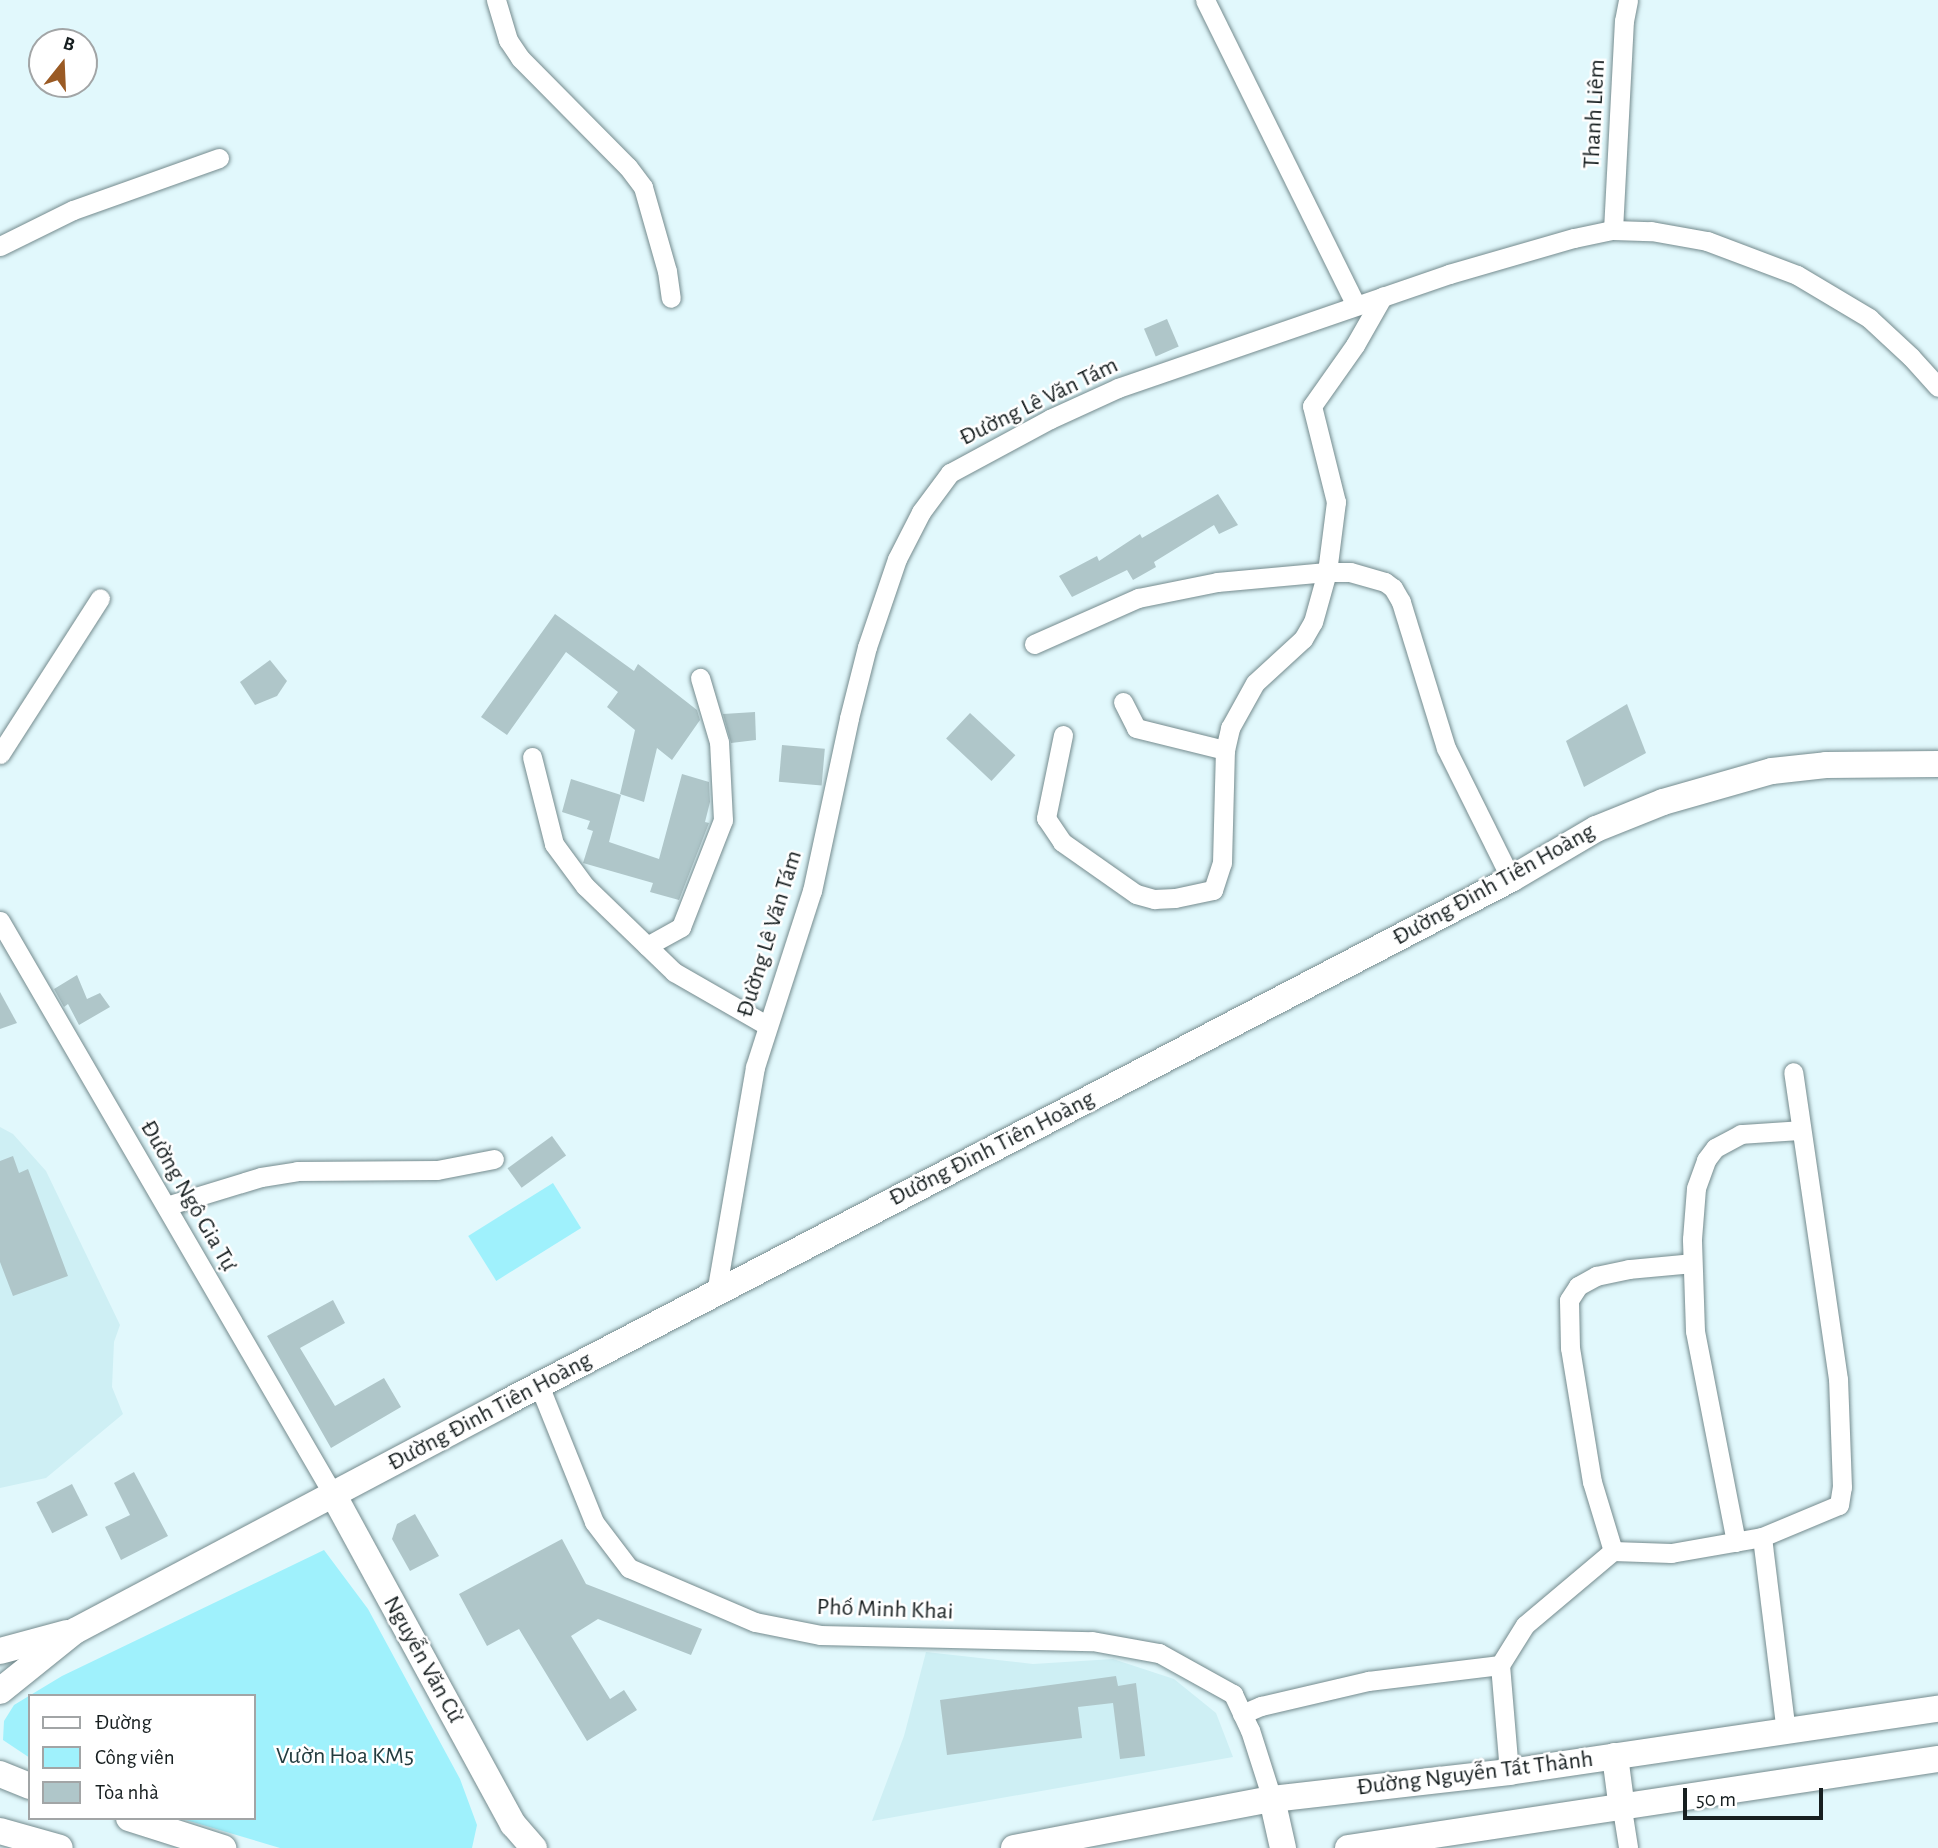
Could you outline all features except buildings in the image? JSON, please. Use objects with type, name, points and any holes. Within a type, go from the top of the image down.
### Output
[{"type":"main road","name":"Đường Đinh Tiên Hoàng","points":[[0,1691],[75,1631],[540,1385],[1511,879],[1596,829],[1663,802],[1772,771],[1826,765],[1938,764]]},
{"type":"main road","name":"Nguyễn Văn Cừ","points":[[334,1496],[515,1836],[534,1848]]},
{"type":"main road","name":"Đường Đinh Tiên Hoàng","points":[[0,1651],[75,1631]]},
{"type":"main road","name":"Đường Nguyễn Tất Thành","points":[[1014,1848],[1272,1799],[1509,1772],[1938,1709]]},
{"type":"main road","points":[[1615,1756],[1622,1809]]},
{"type":"main road","points":[[1348,1848],[1622,1809],[1938,1759]]},
{"type":"main road","points":[[0,1774],[28,1785]]},
{"type":"main road","points":[[1272,1799],[1283,1848]]},
{"type":"main road","points":[[135,1820],[223,1848]]},
{"type":"main road","points":[[0,1831],[60,1848]]},
{"type":"street","points":[[496,0],[509,40],[520,58],[628,167],[643,187],[667,271],[671,298]]},
{"type":"street","points":[[1205,0],[1356,305]]},
{"type":"street","name":"Thanh Liêm","points":[[1613,230],[1624,21],[1628,0]]},
{"type":"street","points":[[0,246],[74,210],[219,158]]},
{"type":"street","name":"Đường Lê Văn Tám","points":[[716,1293],[755,1067],[812,891],[849,718],[867,648],[897,559],[921,512],[950,473],[1050,419],[1118,388],[1245,347],[1383,296],[1549,245],[1613,230],[1651,231],[1707,241],[1797,275],[1868,318],[1911,357],[1938,387]]},
{"type":"street","points":[[1063,735],[1046,818],[1047,824],[1062,842],[1136,894],[1154,899],[1192,897],[1213,890],[1222,863],[1226,750],[1230,728],[1255,683],[1303,639],[1312,622],[1327,572],[1336,502],[1312,406],[1355,345],[1383,296]]},
{"type":"street","points":[[1034,644],[1115,608],[1158,593],[1217,582],[1327,572],[1366,575],[1385,582],[1398,594],[1446,748],[1511,879]]},
{"type":"street","points":[[0,754],[100,598]]},
{"type":"street","points":[[646,946],[681,927],[723,820],[719,742],[700,678]]},
{"type":"street","points":[[1123,702],[1136,728],[1226,750]]},
{"type":"street","points":[[532,757],[554,844],[585,886],[674,972],[768,1026]]},
{"type":"street","name":"Đường Ngô Gia Tự","points":[[0,921],[334,1496]]},
{"type":"street","points":[[1509,1772],[1500,1665],[1525,1625],[1613,1551],[1671,1553],[1762,1537],[1839,1504],[1842,1487],[1838,1378],[1794,1072]]},
{"type":"street","points":[[1737,1542],[1695,1331],[1692,1263],[1696,1188],[1706,1160],[1715,1148],[1741,1134],[1801,1130]]},
{"type":"street","points":[[166,1206],[261,1177],[297,1171],[436,1170],[473,1166],[494,1159]]},
{"type":"street","points":[[1613,1551],[1592,1482],[1570,1348],[1569,1300],[1578,1286],[1596,1276],[1629,1269],[1692,1263]]},
{"type":"street","name":"Phố Minh Khai","points":[[540,1385],[594,1522],[629,1568],[755,1622],[820,1635],[1092,1641],[1160,1653],[1233,1695],[1272,1799]]},
{"type":"street","points":[[1762,1537],[1786,1731]]},
{"type":"street","points":[[1242,1714],[1261,1706],[1368,1681],[1500,1665]]},
{"type":"street","points":[[1622,1809],[1628,1848]]},
{"type":"shaded area","points":[[0,1127],[13,1134],[46,1171],[120,1325],[114,1342],[112,1387],[123,1414],[46,1478],[0,1488]]},
{"type":"shaded area","points":[[926,1652],[1033,1664],[1113,1659],[1174,1679],[1216,1713],[1233,1757],[872,1821],[904,1736]]},
{"type":"green space","points":[[553,1183],[581,1228],[496,1281],[468,1236]]},
{"type":"green space","name":"Vườn Hoa KM5","points":[[324,1550],[368,1609],[460,1779],[477,1825],[472,1848],[280,1848],[186,1820],[256,1820],[256,1694],[32,1694],[62,1676]]},
{"type":"green space","name":"Vườn Hoa KM5","points":[[28,1697],[28,1757],[3,1740],[4,1721],[14,1705]]}]
